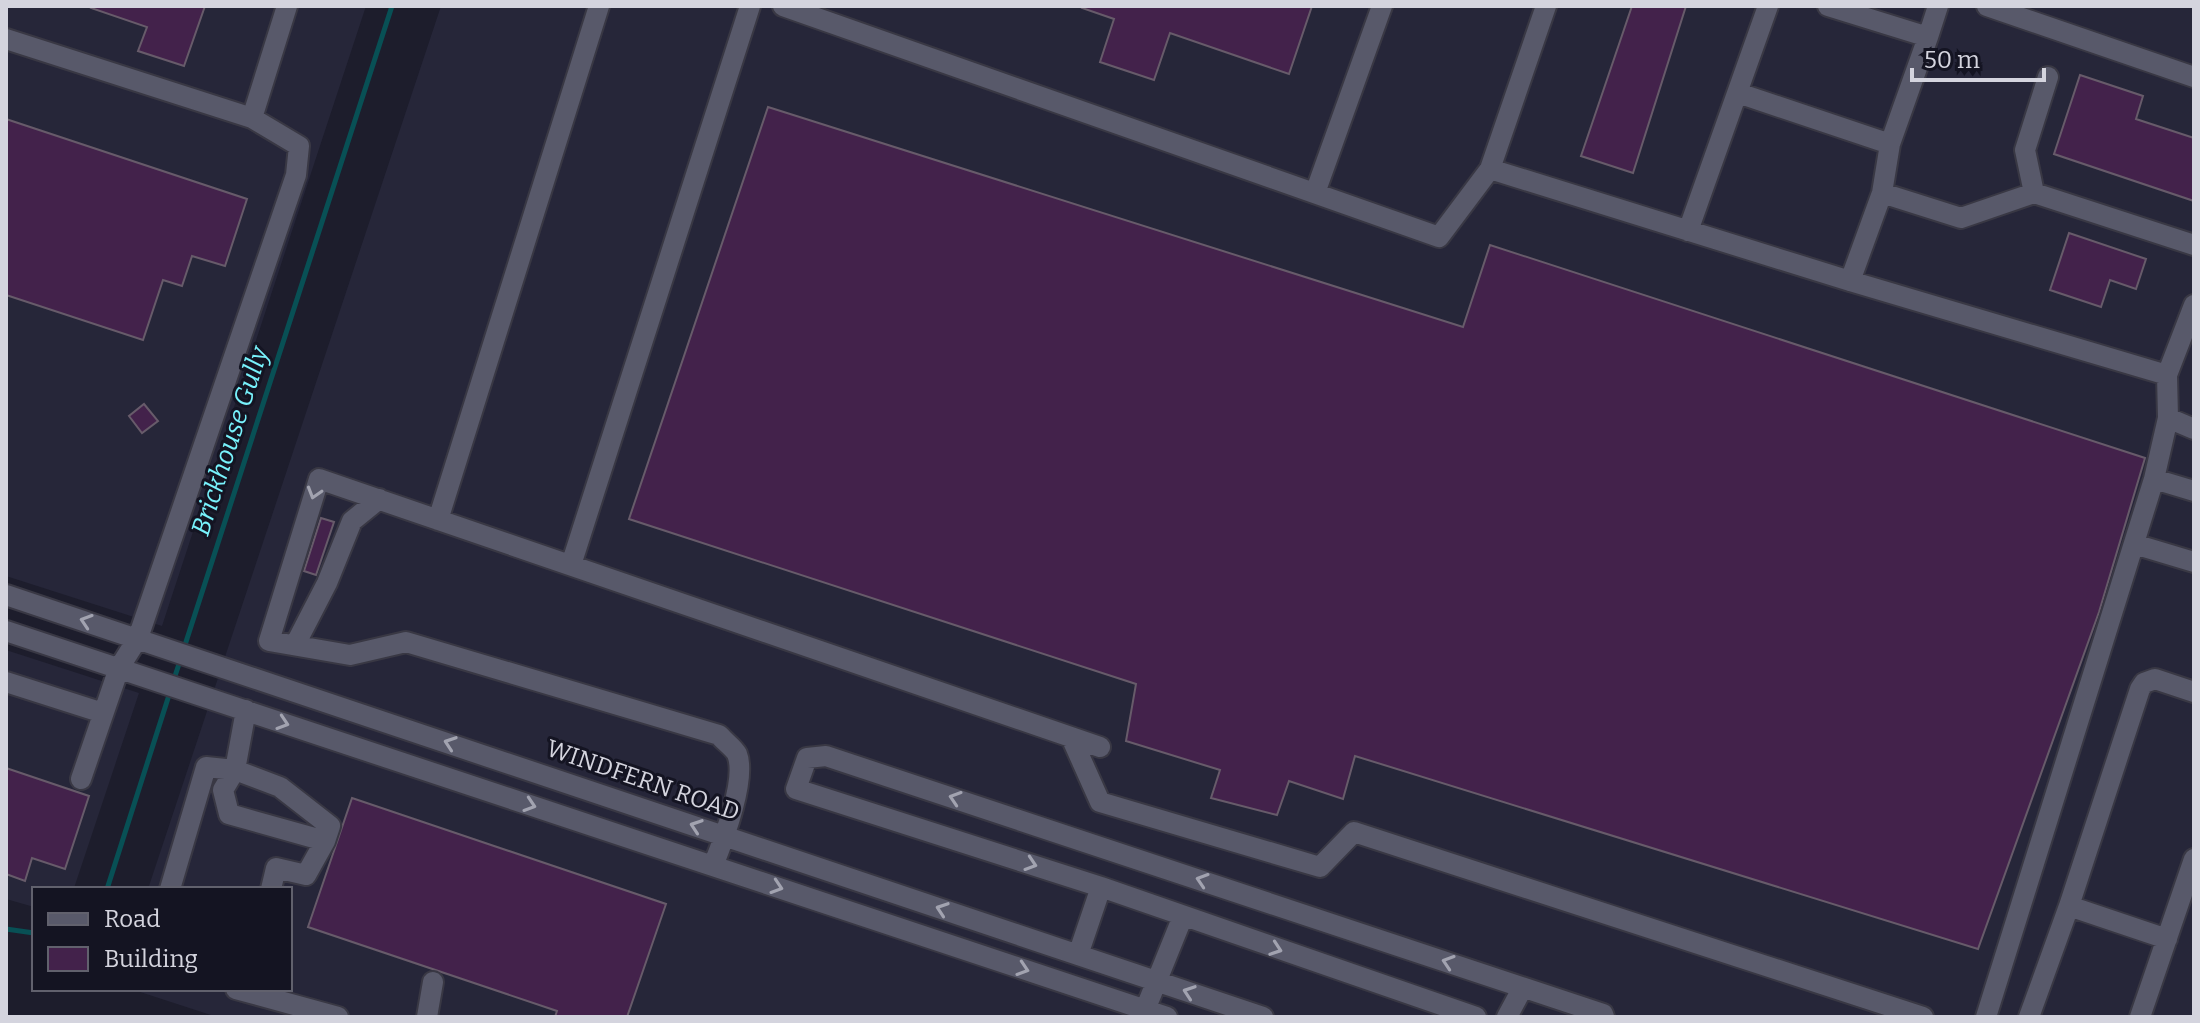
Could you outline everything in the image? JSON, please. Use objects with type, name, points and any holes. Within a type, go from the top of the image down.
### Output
[{"type":"street","points":[[252,118],[287,6]]},
{"type":"street","points":[[438,520],[599,6]]},
{"type":"street","points":[[571,565],[750,6]]},
{"type":"street","points":[[783,6],[1439,237],[1490,169],[1546,6]]},
{"type":"street","points":[[1315,193],[1382,6]]},
{"type":"street","points":[[1688,231],[1768,6]]},
{"type":"street","points":[[1828,6],[1928,37]]},
{"type":"street","points":[[1850,281],[1882,193],[1890,144],[1938,6]]},
{"type":"street","points":[[1987,6],[2194,77]]},
{"type":"street","points":[[6,39],[252,118],[299,146],[296,175],[138,638],[119,668],[81,779]]},
{"type":"street","points":[[2034,193],[2025,150],[2048,77]]},
{"type":"street","points":[[1738,93],[1890,144]]},
{"type":"street","points":[[1490,169],[2167,375]]},
{"type":"street","points":[[1882,193],[1961,218],[2034,193],[2194,245]]},
{"type":"street","points":[[1986,1017],[2154,479],[2168,418],[2167,375],[2194,305]]},
{"type":"street","points":[[2168,418],[2194,429]]},
{"type":"street","points":[[713,866],[725,836],[739,781],[737,754],[719,735],[406,642],[350,655],[269,641],[319,479],[1100,747]]},
{"type":"street","points":[[2154,479],[2194,491]]},
{"type":"street","points":[[295,645],[327,583],[352,521],[379,499]]},
{"type":"street","points":[[2134,544],[2194,562]]},
{"type":"street","name":"WINDFERN ROAD","points":[[6,595],[1263,1017]]},
{"type":"street","points":[[6,631],[1167,1017]]},
{"type":"street","points":[[2029,1017],[2140,689],[2144,683],[2155,679],[2194,692]]},
{"type":"street","points":[[6,682],[103,713]]},
{"type":"street","points":[[246,710],[235,770],[223,790],[229,814],[325,841]]},
{"type":"street","points":[[1071,737],[1100,802],[1320,867],[1354,832],[1923,1017]]},
{"type":"street","points":[[1476,1017],[1101,887],[796,789],[807,758],[826,756],[841,760],[1495,977],[1522,989],[1547,1007],[1603,1014],[1604,1017]]},
{"type":"street","points":[[171,887],[206,767],[235,770],[280,787],[330,826],[306,875],[276,868],[271,887]]},
{"type":"street","points":[[2140,1017],[2194,859]]},
{"type":"street","points":[[1078,955],[1101,887]]},
{"type":"street","points":[[2069,906],[2167,939]]},
{"type":"street","points":[[1145,1010],[1183,916]]},
{"type":"street","points":[[427,1017],[433,982]]},
{"type":"street","points":[[1507,1017],[1522,989]]},
{"type":"street","points":[[262,993],[338,1017]]},
{"type":"shaded area","points":[[6,6],[366,6],[162,626],[6,576]]},
{"type":"shaded area","points":[[441,6],[2194,6],[2194,1017],[217,1017],[137,991],[292,991],[292,887],[149,887]]},
{"type":"shaded area","points":[[6,650],[139,693],[74,887],[32,887],[32,906],[6,899]]},
{"type":"building","points":[[92,6],[205,6],[184,66],[138,51],[147,27]]},
{"type":"building","points":[[1083,6],[1312,6],[1289,74],[1170,33],[1154,80],[1100,62],[1114,19]]},
{"type":"building","points":[[1632,6],[1686,6],[1633,173],[1581,156]]},
{"type":"building","points":[[2080,75],[2143,96],[2136,119],[2194,138],[2194,201],[2054,154]]},
{"type":"building","points":[[768,107],[1463,327],[1490,245],[2145,458],[2099,612],[1978,949],[1355,756],[1343,799],[1289,781],[1277,815],[1211,798],[1220,770],[1126,741],[1136,684],[629,519]]},
{"type":"building","points":[[6,119],[247,199],[225,266],[192,256],[182,286],[163,280],[143,340],[6,295]]},
{"type":"building","points":[[2069,233],[2146,259],[2136,289],[2110,280],[2101,307],[2050,290]]},
{"type":"building","points":[[144,404],[158,421],[142,433],[129,416]]},
{"type":"building","points":[[321,518],[334,522],[316,575],[304,571]]},
{"type":"building","points":[[6,768],[89,796],[65,869],[32,858],[25,881],[6,874]]},
{"type":"building","points":[[352,798],[666,904],[627,1017],[555,1017],[557,1011],[308,927]]},
{"type":"waterway","name":"Brickhouse Gully","points":[[184,648],[392,6]]},
{"type":"waterway","name":"Brickhouse Gully","points":[[173,682],[181,658]]},
{"type":"waterway","name":"Brickhouse Gully","points":[[108,887],[170,692]]},
{"type":"waterway","name":"Brickhouse Gully","points":[[6,929],[32,933]]}]
